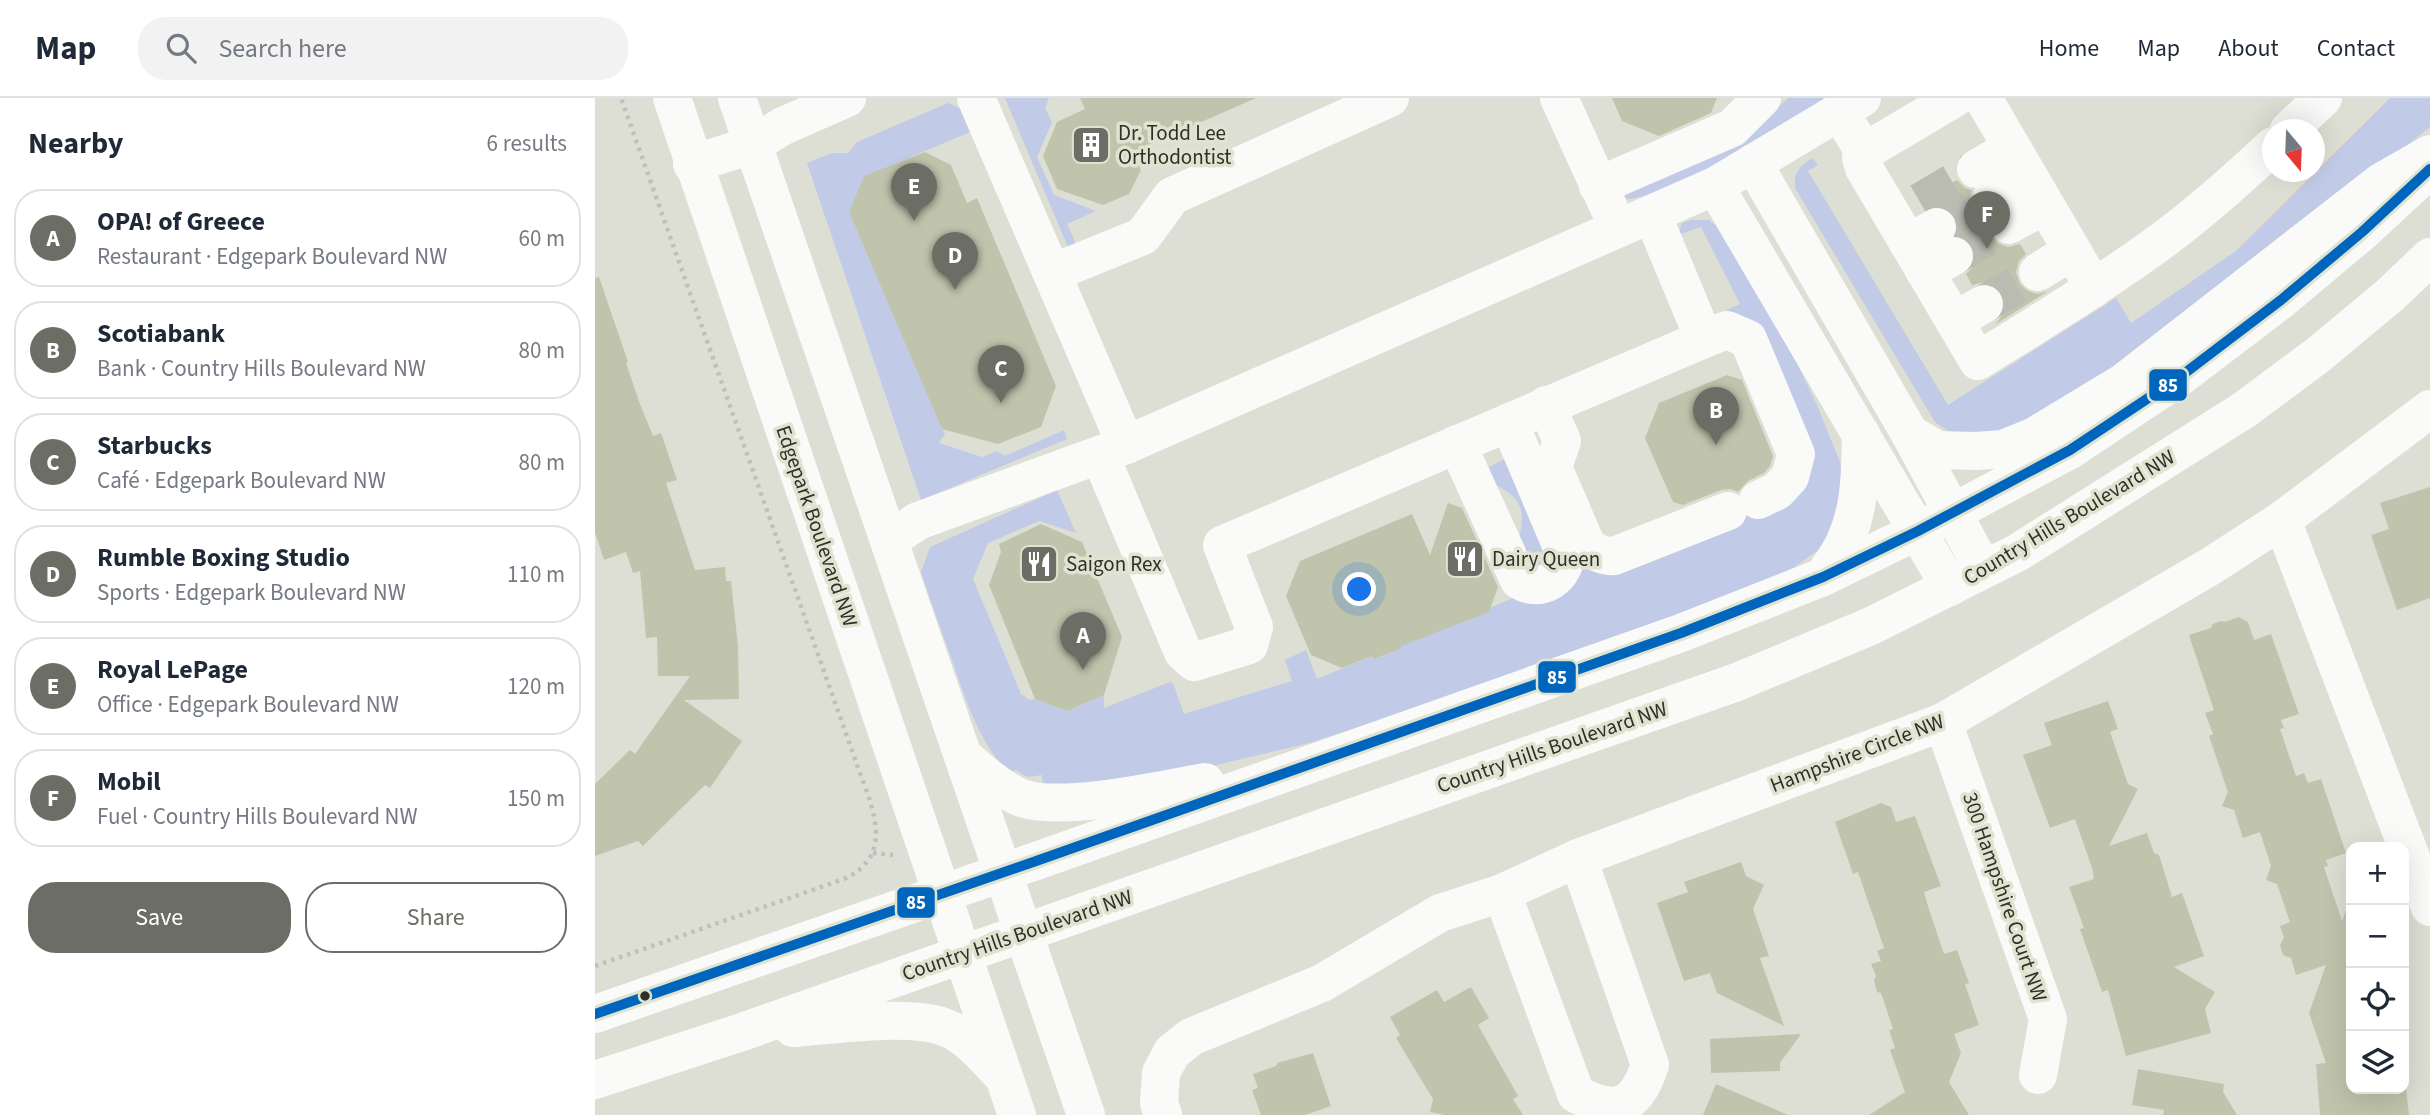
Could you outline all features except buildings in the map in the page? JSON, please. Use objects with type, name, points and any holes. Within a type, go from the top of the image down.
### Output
[{"type":"street","name":"Edgepark Boulevard NW","points":[[672,98],[692,164],[1017,1115]]},
{"type":"street","points":[[737,98],[1086,1115]]},
{"type":"street","points":[[692,164],[752,145],[783,126],[847,98]]},
{"type":"street","points":[[976,98],[1052,273],[1184,652],[1194,662],[1249,645],[1253,638],[1254,627],[1222,545],[1546,405],[1727,330],[1748,339],[1795,454],[1790,477],[1777,491],[1743,506],[1607,557],[1587,546],[1553,467],[1562,441],[1546,405]]},
{"type":"street","points":[[1052,273],[1143,236],[1172,196],[1390,98]]},
{"type":"street","points":[[1559,98],[1598,186],[1635,221],[1704,339]]},
{"type":"street","points":[[1598,186],[1732,128],[1762,98]]},
{"type":"street","points":[[1955,98],[1864,152],[1861,158],[1864,168],[1923,236],[1976,323],[1978,361],[2084,270]]},
{"type":"street","points":[[1983,98],[2084,270]]},
{"type":"street","points":[[2301,119],[2323,98]]},
{"type":"street","points":[[889,540],[918,521],[1113,450],[1715,186],[1851,105],[1864,152]]},
{"type":"street","points":[[1910,434],[1938,450],[1976,451],[2003,449],[2033,437],[2124,382],[2381,182],[2430,154]]},
{"type":"street","points":[[2044,282],[2084,270],[2167,236],[2262,156]]},
{"type":"street","points":[[1753,163],[1910,434],[1983,569]]},
{"type":"street","points":[[595,1014],[1681,633],[1823,577],[1918,531],[2070,450],[2177,379],[2281,300],[2362,232],[2430,169]]},
{"type":"street","points":[[2029,177],[1992,197],[2029,177]]},
{"type":"street","points":[[1715,186],[1950,587]]},
{"type":"street","name":"Country Hills Boulevard NW","points":[[595,1080],[742,1032],[1737,682],[1871,626],[2017,553],[2243,410],[2318,355],[2390,295],[2426,258]]},
{"type":"street","name":"Hampshire Circle NW","points":[[1163,1115],[1159,1103],[1161,1073],[1172,1052],[1191,1037],[1322,983],[1440,914],[1501,893],[1578,858],[1943,722],[2211,566],[2282,520],[2430,409]]},
{"type":"street","points":[[1457,444],[1519,580],[1534,586],[1544,584],[1560,574],[1566,557],[1509,422]]},
{"type":"street","points":[[1823,577],[1847,539],[1860,486],[1861,434]]},
{"type":"street","points":[[2282,520],[2430,905]]},
{"type":"street","name":"300 Hampshire Court NW","points":[[1943,722],[2048,1018],[2038,1075]]},
{"type":"street","points":[[963,756],[994,782],[1021,798],[1048,802],[1103,800],[1324,759]]},
{"type":"street","points":[[1501,893],[1576,1094],[1591,1102],[1613,1108],[1628,1102],[1642,1089],[1650,1065],[1578,858]]},
{"type":"street","points":[[742,1032],[874,1021],[944,1027],[966,1040],[1002,1075]]},
{"type":"path","points":[[595,966],[845,879],[859,872],[873,853],[877,836],[875,819],[855,759],[621,98]]},
{"type":"path","points":[[873,853],[894,855]]},
{"type":"shaded area","points":[[1005,98],[1049,98],[1045,108],[1052,122],[1037,157],[1054,195],[1096,211],[1067,224],[1078,249],[1070,252]]},
{"type":"shaded area","points":[[1789,98],[1833,98],[1762,141],[1695,176],[1641,197],[1625,198],[1623,191],[1762,120]]},
{"type":"shaded area","points":[[2390,98],[2430,98],[2430,127],[2159,345],[1993,438],[1957,437],[1935,422],[1795,188],[1798,170],[1812,158],[1818,165],[1808,171],[1948,405],[2116,298],[2131,323],[2236,251],[2305,182],[2325,182],[2325,163]]},
{"type":"shaded area","points":[[948,103],[960,108],[970,132],[864,177],[849,212],[925,388],[938,406],[933,409],[945,434],[939,443],[982,457],[997,451],[1005,456],[1064,430],[1067,439],[921,500],[807,163],[832,153],[848,153],[857,142]]},
{"type":"shaded area","points":[[1708,220],[1716,225],[1790,349],[1817,405],[1840,462],[1844,485],[1838,527],[1824,546],[1793,568],[1759,585],[1546,667],[1309,743],[1132,785],[1043,791],[1042,775],[1027,777],[1016,770],[1008,772],[998,760],[989,748],[969,707],[921,572],[930,547],[1057,490],[1076,533],[1039,521],[988,543],[973,579],[1021,694],[1030,700],[1035,699],[1067,711],[1104,695],[1104,708],[1170,682],[1173,683],[1184,714],[1292,681],[1285,660],[1306,650],[1317,679],[1372,656],[1375,659],[1402,648],[1401,645],[1518,596],[1580,560],[1797,489],[1750,321],[1737,314],[1723,312],[1740,304],[1701,227],[1678,235],[1682,223]]},
{"type":"shaded area","points":[[1507,458],[1559,558],[1541,578],[1516,549],[1521,527],[1521,509],[1512,495],[1491,483],[1485,469]]},
{"type":"tunnel","points":[[1920,202],[1976,169]]},
{"type":"tunnel","points":[[1937,227],[1992,197]]},
{"type":"tunnel","points":[[1954,256],[2009,225]]},
{"type":"tunnel","points":[[1984,304],[2038,272]]},
{"type":"transit line","name":"85","points":[[595,1014],[1681,633],[1823,577],[1918,531],[2070,450],[2177,379],[2281,300],[2362,232],[2430,169]]},
{"type":"place","name":"Dr. Todd Lee Orthodontist","points":[[1091,145]]},
{"type":"place","name":"Royal LePage","points":[[914,221]]},
{"type":"place","name":"Mobil","points":[[1987,249]]},
{"type":"place","name":"Rumble Boxing Studio","points":[[955,290]]},
{"type":"place","name":"Starbucks","points":[[1001,403]]},
{"type":"place","name":"Scotiabank","points":[[1716,445]]},
{"type":"place","name":"Dairy Queen","points":[[1465,559]]},
{"type":"place","name":"Saigon Rex","points":[[1039,564]]},
{"type":"place","name":"OPA! of Greece","points":[[1083,670]]}]
